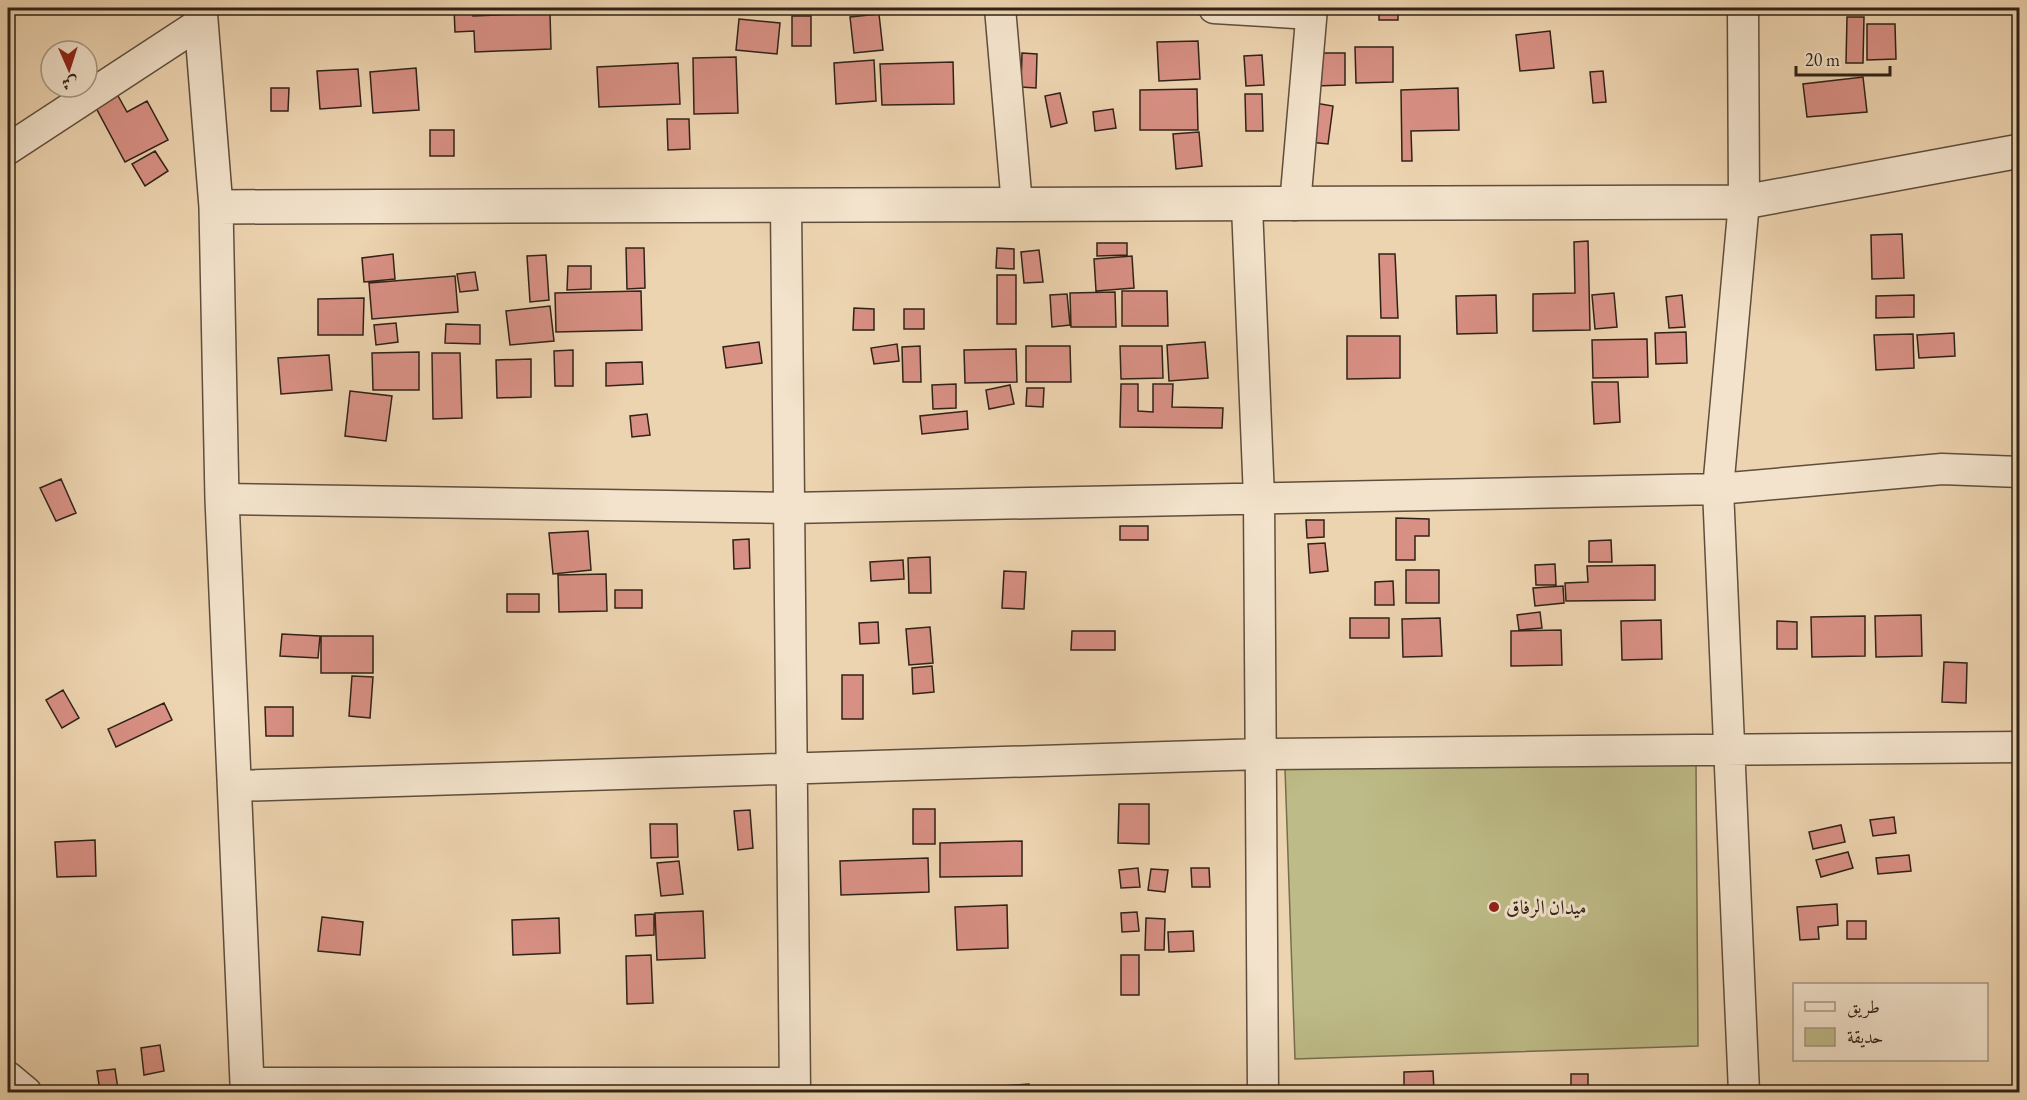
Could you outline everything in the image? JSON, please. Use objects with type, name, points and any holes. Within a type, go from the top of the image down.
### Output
[{"type":"street","points":[[1000,8],[1017,205]]},
{"type":"street","points":[[1214,8],[1295,13],[1311,8],[1295,205]]},
{"type":"street","points":[[1743,8],[1744,202],[1718,489],[1744,1092]]},
{"type":"street","points":[[201,15],[216,207],[222,499],[249,1088],[795,1088],[786,206]]},
{"type":"street","points":[[8,149],[201,15]]},
{"type":"street","points":[[216,207],[1246,206],[1744,202],[2019,151]]},
{"type":"street","points":[[1246,206],[1259,498],[1263,1092]]},
{"type":"street","points":[[222,499],[790,508],[1718,489],[1942,469],[2019,472]]},
{"type":"street","points":[[234,786],[792,771],[1261,754],[2019,747]]},
{"type":"street","points":[[8,1077],[26,1092]]},
{"type":"green space","name":"ميدان الرفاق","points":[[1696,763],[1698,1046],[1295,1059],[1285,769]]},
{"type":"building","points":[[454,8],[473,8],[473,16],[550,13],[551,49],[475,52],[474,31],[455,32]]},
{"type":"building","points":[[860,8],[883,8],[883,9],[861,11]]},
{"type":"building","points":[[1379,8],[1398,8],[1398,20],[1379,20]]},
{"type":"building","points":[[879,14],[883,50],[854,53],[850,17]]},
{"type":"building","points":[[792,16],[811,16],[811,46],[792,46]]},
{"type":"building","points":[[1847,17],[1864,17],[1863,63],[1846,63]]},
{"type":"building","points":[[739,19],[780,23],[777,54],[736,50]]},
{"type":"building","points":[[1867,24],[1895,24],[1896,59],[1867,60]]},
{"type":"building","points":[[1550,31],[1554,68],[1520,71],[1516,35]]},
{"type":"building","points":[[1198,41],[1200,79],[1159,81],[1157,42]]},
{"type":"building","points":[[1355,47],[1393,47],[1393,82],[1356,83]]},
{"type":"building","points":[[1022,53],[1037,54],[1036,88],[1021,87]]},
{"type":"building","points":[[1314,53],[1345,53],[1345,85],[1315,86]]},
{"type":"building","points":[[1262,55],[1264,85],[1246,86],[1244,56]]},
{"type":"building","points":[[736,57],[738,113],[694,114],[693,58]]},
{"type":"building","points":[[874,60],[876,101],[836,104],[834,63]]},
{"type":"building","points":[[953,62],[954,104],[882,105],[880,64]]},
{"type":"building","points":[[678,63],[680,104],[599,107],[597,67]]},
{"type":"building","points":[[416,68],[419,110],[373,113],[370,72]]},
{"type":"building","points":[[358,69],[361,106],[320,109],[317,71]]},
{"type":"building","points":[[1603,71],[1606,102],[1593,103],[1590,72]]},
{"type":"building","points":[[1863,77],[1867,112],[1807,117],[1803,84]]},
{"type":"building","points":[[271,88],[289,88],[288,111],[271,111]]},
{"type":"building","points":[[1458,88],[1459,130],[1411,131],[1412,161],[1402,161],[1401,90]]},
{"type":"building","points":[[1197,89],[1198,130],[1140,130],[1140,90]]},
{"type":"building","points":[[1060,93],[1067,123],[1051,127],[1045,96]]},
{"type":"building","points":[[117,94],[127,112],[147,101],[168,140],[125,162],[95,106]]},
{"type":"building","points":[[1245,94],[1262,94],[1263,131],[1246,131]]},
{"type":"building","points":[[1315,103],[1333,106],[1328,144],[1309,142]]},
{"type":"building","points":[[1113,109],[1116,128],[1095,131],[1093,112]]},
{"type":"building","points":[[667,119],[689,119],[690,149],[668,150]]},
{"type":"building","points":[[430,130],[454,130],[454,156],[430,156]]},
{"type":"building","points":[[1199,132],[1202,166],[1176,169],[1173,134]]},
{"type":"building","points":[[155,151],[168,171],[145,186],[132,164]]},
{"type":"building","points":[[1902,234],[1904,278],[1872,279],[1871,235]]},
{"type":"building","points":[[1588,241],[1590,330],[1533,331],[1533,294],[1575,293],[1574,242]]},
{"type":"building","points":[[1097,243],[1127,243],[1127,255],[1097,256]]},
{"type":"building","points":[[626,248],[644,248],[645,288],[627,289]]},
{"type":"building","points":[[997,248],[1014,249],[1014,269],[996,268]]},
{"type":"building","points":[[1039,250],[1043,282],[1024,283],[1021,252]]},
{"type":"building","points":[[393,254],[395,279],[364,282],[362,258]]},
{"type":"building","points":[[1379,254],[1395,254],[1398,318],[1381,318]]},
{"type":"building","points":[[546,255],[549,300],[530,302],[527,256]]},
{"type":"building","points":[[1132,256],[1134,288],[1096,291],[1094,259]]},
{"type":"building","points":[[568,266],[591,266],[591,289],[567,290]]},
{"type":"building","points":[[475,272],[478,290],[460,292],[457,274]]},
{"type":"building","points":[[997,275],[1016,275],[1016,324],[997,324]]},
{"type":"building","points":[[455,276],[458,312],[372,319],[369,283]]},
{"type":"building","points":[[641,291],[642,330],[556,332],[555,293]]},
{"type":"building","points":[[1122,291],[1167,291],[1168,326],[1122,326]]},
{"type":"building","points":[[1115,292],[1116,327],[1071,327],[1070,293]]},
{"type":"building","points":[[1614,293],[1617,327],[1595,329],[1592,295]]},
{"type":"building","points":[[1067,294],[1070,325],[1052,327],[1050,295]]},
{"type":"building","points":[[1496,295],[1497,333],[1457,334],[1456,296]]},
{"type":"building","points":[[1682,295],[1685,327],[1669,328],[1666,297]]},
{"type":"building","points":[[1914,295],[1914,317],[1876,318],[1876,296]]},
{"type":"building","points":[[364,298],[363,335],[318,335],[318,299]]},
{"type":"building","points":[[550,306],[554,341],[510,345],[506,311]]},
{"type":"building","points":[[854,308],[874,309],[874,330],[853,330]]},
{"type":"building","points":[[904,309],[924,309],[924,329],[904,329]]},
{"type":"building","points":[[396,323],[398,342],[376,345],[374,325]]},
{"type":"building","points":[[446,324],[480,325],[480,344],[445,343]]},
{"type":"building","points":[[1686,332],[1687,363],[1656,364],[1655,333]]},
{"type":"building","points":[[1954,333],[1955,356],[1919,358],[1917,335]]},
{"type":"building","points":[[1913,334],[1914,368],[1876,370],[1874,335]]},
{"type":"building","points":[[1347,336],[1400,336],[1400,378],[1347,379]]},
{"type":"building","points":[[1647,339],[1648,377],[1593,378],[1592,340]]},
{"type":"building","points":[[759,342],[762,363],[726,368],[723,347]]},
{"type":"building","points":[[1205,342],[1208,378],[1169,381],[1167,345]]},
{"type":"building","points":[[897,344],[899,361],[874,364],[871,348]]},
{"type":"building","points":[[920,346],[921,382],[903,382],[902,347]]},
{"type":"building","points":[[1026,346],[1070,346],[1071,382],[1026,382]]},
{"type":"building","points":[[1120,346],[1162,346],[1163,378],[1121,379]]},
{"type":"building","points":[[1016,349],[1017,382],[965,383],[964,350]]},
{"type":"building","points":[[573,350],[573,386],[555,386],[554,351]]},
{"type":"building","points":[[419,352],[419,390],[373,390],[372,353]]},
{"type":"building","points":[[432,353],[460,353],[462,418],[433,419]]},
{"type":"building","points":[[329,355],[332,390],[281,394],[278,358]]},
{"type":"building","points":[[531,359],[531,397],[497,398],[496,360]]},
{"type":"building","points":[[642,362],[643,384],[606,386],[606,363]]},
{"type":"building","points":[[1592,382],[1618,382],[1620,422],[1594,424]]},
{"type":"building","points":[[956,384],[956,408],[933,409],[932,385]]},
{"type":"building","points":[[1121,384],[1138,384],[1138,411],[1153,412],[1153,384],[1173,384],[1172,407],[1223,408],[1222,428],[1120,427]]},
{"type":"building","points":[[1010,385],[1014,404],[989,409],[986,390]]},
{"type":"building","points":[[1027,388],[1044,388],[1043,407],[1026,406]]},
{"type":"building","points":[[350,391],[392,396],[386,441],[345,436]]},
{"type":"building","points":[[967,411],[968,429],[922,434],[920,416]]},
{"type":"building","points":[[647,414],[650,435],[632,437],[630,416]]},
{"type":"building","points":[[61,479],[76,513],[56,521],[40,488]]},
{"type":"building","points":[[1396,518],[1429,519],[1429,536],[1415,536],[1415,560],[1396,560]]},
{"type":"building","points":[[1306,520],[1324,520],[1324,537],[1307,538]]},
{"type":"building","points":[[1120,526],[1148,526],[1148,540],[1120,540]]},
{"type":"building","points":[[588,531],[591,570],[553,574],[549,533]]},
{"type":"building","points":[[749,539],[750,568],[734,569],[733,540]]},
{"type":"building","points":[[1611,540],[1612,562],[1589,562],[1589,541]]},
{"type":"building","points":[[1325,543],[1328,571],[1310,573],[1308,544]]},
{"type":"building","points":[[930,557],[931,593],[909,593],[908,558]]},
{"type":"building","points":[[903,560],[904,579],[871,581],[870,562]]},
{"type":"building","points":[[1555,564],[1556,585],[1536,585],[1535,565]]},
{"type":"building","points":[[1655,565],[1655,600],[1566,601],[1565,583],[1588,582],[1587,566]]},
{"type":"building","points":[[1406,570],[1439,570],[1439,603],[1406,603]]},
{"type":"building","points":[[1004,571],[1026,572],[1024,609],[1002,608]]},
{"type":"building","points":[[606,574],[607,611],[559,612],[558,575]]},
{"type":"building","points":[[1393,581],[1394,605],[1375,605],[1375,582]]},
{"type":"building","points":[[1563,586],[1564,603],[1535,606],[1533,588]]},
{"type":"building","points":[[615,590],[642,590],[642,608],[615,608]]},
{"type":"building","points":[[507,594],[539,594],[539,612],[507,612]]},
{"type":"building","points":[[1540,612],[1542,628],[1519,630],[1517,615]]},
{"type":"building","points":[[1921,615],[1922,656],[1876,657],[1875,616]]},
{"type":"building","points":[[1865,616],[1865,656],[1812,657],[1811,617]]},
{"type":"building","points":[[1350,618],[1389,618],[1389,638],[1350,638]]},
{"type":"building","points":[[1440,618],[1442,656],[1403,657],[1402,619]]},
{"type":"building","points":[[1661,620],[1662,659],[1622,660],[1621,621]]},
{"type":"building","points":[[1777,621],[1797,622],[1797,649],[1777,649]]},
{"type":"building","points":[[878,622],[879,643],[860,644],[859,623]]},
{"type":"building","points":[[930,627],[933,663],[909,665],[906,629]]},
{"type":"building","points":[[1561,630],[1562,665],[1511,666],[1511,631]]},
{"type":"building","points":[[1072,631],[1115,631],[1115,650],[1071,650]]},
{"type":"building","points":[[282,634],[320,636],[318,658],[280,656]]},
{"type":"building","points":[[321,636],[373,636],[373,673],[321,673]]},
{"type":"building","points":[[1944,662],[1967,663],[1966,703],[1942,702]]},
{"type":"building","points":[[932,666],[934,692],[913,694],[912,668]]},
{"type":"building","points":[[842,675],[863,675],[863,719],[842,719]]},
{"type":"building","points":[[352,676],[373,677],[370,718],[349,716]]},
{"type":"building","points":[[63,690],[79,718],[62,728],[46,700]]},
{"type":"building","points":[[164,703],[172,720],[116,747],[108,729]]},
{"type":"building","points":[[265,707],[293,707],[293,736],[266,736]]},
{"type":"building","points":[[1119,804],[1149,804],[1149,844],[1118,843]]},
{"type":"building","points":[[913,809],[935,809],[935,844],[913,844]]},
{"type":"building","points":[[750,810],[753,848],[738,850],[734,811]]},
{"type":"building","points":[[1894,817],[1896,833],[1873,836],[1870,820]]},
{"type":"building","points":[[650,824],[677,824],[678,857],[651,858]]},
{"type":"building","points":[[1841,825],[1845,842],[1813,849],[1809,832]]},
{"type":"building","points":[[95,840],[96,876],[57,877],[55,842]]},
{"type":"building","points":[[1022,841],[1022,876],[940,877],[940,843]]},
{"type":"building","points":[[1848,852],[1853,868],[1821,877],[1816,860]]},
{"type":"building","points":[[1909,855],[1911,871],[1878,874],[1876,858]]},
{"type":"building","points":[[928,858],[929,892],[841,895],[840,861]]},
{"type":"building","points":[[679,861],[683,894],[661,896],[657,863]]},
{"type":"building","points":[[1138,868],[1140,887],[1121,888],[1119,870]]},
{"type":"building","points":[[1191,868],[1209,868],[1210,887],[1192,887]]},
{"type":"building","points":[[1151,869],[1168,870],[1165,892],[1148,890]]},
{"type":"building","points":[[1837,904],[1838,925],[1818,927],[1819,939],[1800,940],[1797,907]]},
{"type":"building","points":[[1007,905],[1008,948],[957,950],[955,907]]},
{"type":"building","points":[[703,911],[705,958],[657,960],[655,913]]},
{"type":"building","points":[[1137,912],[1139,931],[1122,932],[1121,913]]},
{"type":"building","points":[[654,914],[654,935],[636,936],[635,915]]},
{"type":"building","points":[[322,917],[363,922],[360,955],[318,951]]},
{"type":"building","points":[[559,918],[560,953],[513,955],[512,920]]},
{"type":"building","points":[[1146,918],[1165,919],[1164,950],[1145,950]]},
{"type":"building","points":[[8,920],[12,949],[8,949]]},
{"type":"building","points":[[1847,921],[1866,921],[1866,939],[1847,939]]},
{"type":"building","points":[[1193,931],[1194,951],[1169,952],[1168,932]]},
{"type":"building","points":[[651,955],[653,1003],[627,1004],[626,956]]},
{"type":"building","points":[[1121,955],[1139,955],[1139,995],[1121,995]]},
{"type":"building","points":[[160,1045],[164,1071],[144,1075],[141,1048]]},
{"type":"building","points":[[115,1069],[118,1089],[100,1091],[97,1071]]},
{"type":"building","points":[[1433,1071],[1434,1091],[1404,1092],[1404,1072]]},
{"type":"building","points":[[1571,1074],[1588,1074],[1588,1092],[1571,1092]]},
{"type":"building","points":[[1029,1084],[1030,1092],[1003,1092],[1003,1086]]},
{"type":"place","name":"ميدان الرفاق","points":[[1494,907]]}]
